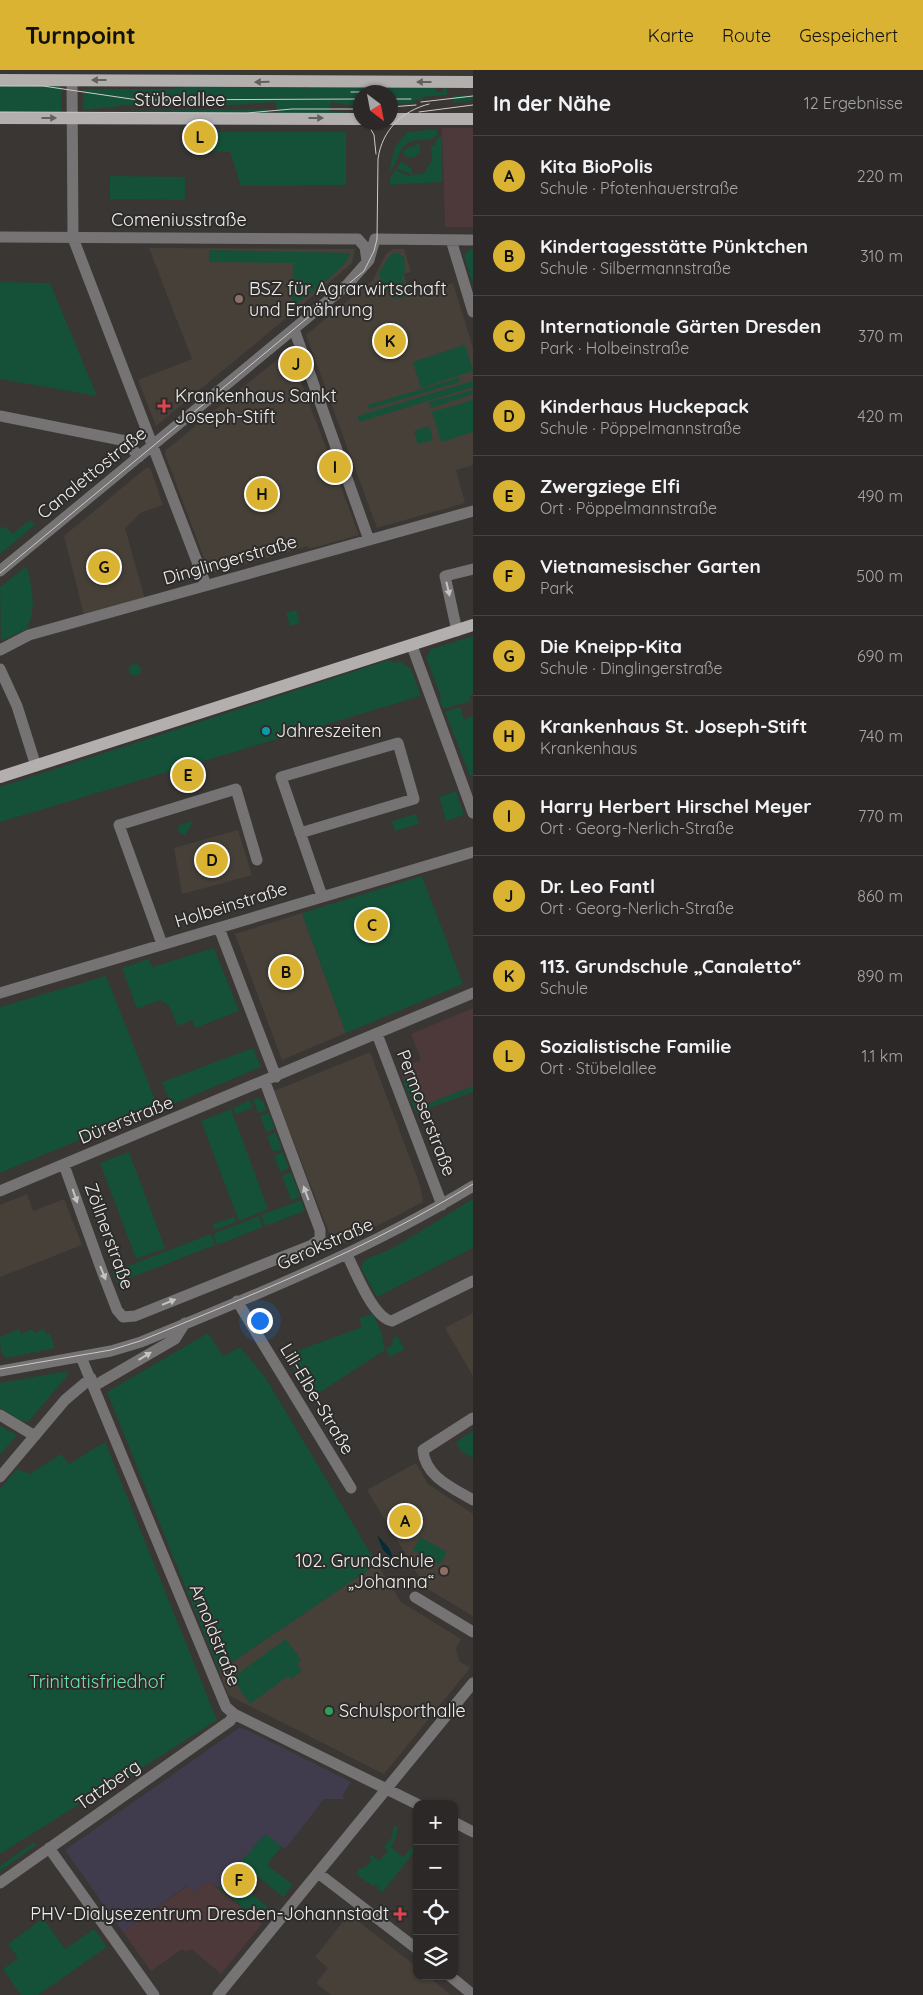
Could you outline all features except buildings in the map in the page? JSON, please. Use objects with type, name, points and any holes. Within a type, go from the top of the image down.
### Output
[{"type":"main road","name":"Stübelallee","points":[[0,80],[473,82]]},
{"type":"main road","name":"Stübelallee","points":[[0,118],[353,119]]},
{"type":"main road","points":[[398,118],[473,119]]},
{"type":"main road","points":[[0,777],[473,625]]},
{"type":"street","points":[[72,80],[73,238],[206,586]]},
{"type":"street","name":"Comeniusstraße","points":[[0,237],[358,239],[365,247],[368,262]]},
{"type":"street","name":"Canalettostraße","points":[[0,571],[352,281],[368,262],[375,239],[451,240]]},
{"type":"street","points":[[473,240],[451,240],[473,312]]},
{"type":"street","points":[[294,329],[369,540]]},
{"type":"street","points":[[0,416],[126,441],[139,457]]},
{"type":"street","name":"Dinglingerstraße","points":[[0,650],[29,635],[473,511]]},
{"type":"street","points":[[457,630],[445,576],[473,569]]},
{"type":"street","points":[[412,646],[473,813]]},
{"type":"street","points":[[0,669],[17,706],[36,766]]},
{"type":"street","points":[[300,833],[414,799],[398,743],[281,777],[300,833],[322,896]]},
{"type":"street","points":[[162,944],[119,825],[236,789],[257,860]]},
{"type":"street","name":"Holbeinstraße","points":[[0,993],[473,852]]},
{"type":"street","points":[[219,928],[276,1077]]},
{"type":"street","name":"Dürerstraße","points":[[0,1191],[265,1082],[473,993]]},
{"type":"street","name":"Permoserstraße","points":[[377,1034],[442,1205]]},
{"type":"street","name":"Gerokstraße","points":[[123,1318],[143,1313],[320,1239],[320,1230],[265,1082]]},
{"type":"street","name":"Zöllnerstraße","points":[[64,1165],[117,1310],[123,1318]]},
{"type":"street","name":"Gerokstraße","points":[[0,1371],[81,1357],[129,1346],[347,1255],[442,1205],[473,1186]]},
{"type":"street","points":[[347,1255],[375,1308],[386,1320],[392,1321],[473,1281]]},
{"type":"street","name":"Lili-Elbe-Straße","points":[[237,1301],[351,1488]]},
{"type":"street","name":"Gerokstraße","points":[[0,1477],[65,1400],[93,1382],[175,1339],[185,1323]]},
{"type":"street","points":[[81,1357],[93,1382]]},
{"type":"street","name":"Arnoldstraße","points":[[93,1382],[220,1697],[226,1707],[234,1714],[413,1802]]},
{"type":"street","points":[[0,1415],[34,1436]]},
{"type":"street","points":[[473,1418],[422,1450],[423,1457],[435,1476],[473,1500]]},
{"type":"street","points":[[415,1597],[473,1632]]},
{"type":"street","points":[[218,1995],[473,1683]]},
{"type":"street","name":"Tatzberg","points":[[0,1883],[230,1721],[234,1714]]},
{"type":"street","points":[[458,1824],[473,1832]]},
{"type":"street","points":[[49,1848],[154,1995]]},
{"type":"street","points":[[318,1873],[413,1946]]},
{"type":"street","points":[[110,1954],[120,1947]]},
{"type":"street","points":[[455,1980],[473,1995]]},
{"type":"shaded area","points":[[442,128],[473,128],[473,227],[445,227]]},
{"type":"shaded area","name":"BSZ für Agrarwirtschaft und Ernährung","points":[[149,248],[355,249],[352,263],[156,426],[138,380],[192,359]]},
{"type":"shaded area","points":[[393,249],[404,249],[411,272],[404,274],[404,277],[411,296],[453,283],[473,348],[473,465],[456,470],[465,503],[377,528],[306,335],[373,280],[386,254]]},
{"type":"shaded area","points":[[289,350],[359,535],[309,549],[308,546],[210,574],[165,454],[166,450]]},
{"type":"shaded area","points":[[146,468],[150,468],[163,505],[140,513],[125,528],[145,599],[84,615],[64,536]]},
{"type":"shaded area","points":[[238,830],[252,875],[182,894],[174,848]]},
{"type":"shaded area","points":[[302,913],[346,1033],[282,1060],[235,934]]},
{"type":"shaded area","points":[[473,1008],[473,1092],[416,1113],[399,1068],[421,1060],[411,1034]]},
{"type":"shaded area","points":[[370,1052],[420,1185],[423,1202],[335,1248],[274,1091]]},
{"type":"shaded area","points":[[27,1194],[33,1211],[64,1199],[82,1245],[0,1277],[0,1205]]},
{"type":"shaded area","points":[[473,1313],[473,1376],[445,1328]]},
{"type":"shaded area","name":"102. Grundschule „Johanna“","points":[[416,1463],[428,1484],[473,1514],[473,1616],[426,1588],[367,1490]]},
{"type":"shaded area","points":[[377,1564],[401,1602],[461,1639],[456,1648],[459,1661],[470,1668],[384,1774],[228,1695],[219,1671]]},
{"type":"shaded area","points":[[239,1728],[245,1729],[351,1782],[343,1795],[344,1799],[324,1799],[285,1849],[265,1834],[219,1888],[209,1881],[193,1891],[188,1885],[123,1932],[65,1850]]},
{"type":"shaded area","points":[[209,1881],[262,1924],[221,1974],[191,1949],[186,1952],[182,1949],[151,1971],[123,1932],[189,1885],[193,1891]]},
{"type":"shaded area","points":[[349,1914],[413,1964],[413,1980],[433,1980],[451,1995],[331,1995],[316,1983],[328,1968],[315,1957]]},
{"type":"green space","points":[[0,83],[62,85],[61,114],[0,114]]},
{"type":"green space","points":[[192,86],[304,87],[304,90],[307,87],[353,87],[353,106],[331,102],[330,111],[351,113],[278,115],[275,102],[236,105],[130,105],[83,110],[83,89],[170,89]]},
{"type":"green space","points":[[398,86],[436,86],[436,92],[443,92],[443,86],[446,86],[447,95],[422,97],[422,100],[416,100],[412,103],[398,104]]},
{"type":"green space","points":[[473,95],[473,100],[454,103],[453,96]]},
{"type":"green space","points":[[267,109],[268,115],[107,114],[108,111]]},
{"type":"green space","points":[[437,129],[437,135],[434,137],[406,144],[389,172],[395,147],[407,132]]},
{"type":"green space","points":[[190,132],[346,132],[346,185],[241,186],[230,152],[190,150]]},
{"type":"green space","points":[[442,135],[442,182],[389,185],[391,176],[396,170],[408,176],[424,173],[432,160],[431,147],[436,144],[435,141]]},
{"type":"green space","points":[[420,144],[420,153],[414,158],[403,154],[407,148]]},
{"type":"green space","points":[[401,161],[411,168],[413,175],[397,169]]},
{"type":"green space","points":[[110,176],[185,177],[185,200],[110,199]]},
{"type":"green space","points":[[470,249],[473,249],[473,285],[464,255]]},
{"type":"green space","points":[[209,250],[350,253],[342,266],[334,274],[292,307],[293,263],[209,262]]},
{"type":"green space","points":[[396,252],[404,257],[405,271],[402,279],[407,288],[405,297],[394,299],[382,284],[379,273],[390,255]]},
{"type":"green space","points":[[0,282],[50,283],[97,396],[0,379]]},
{"type":"green space","points":[[465,345],[473,371],[421,388],[413,362]]},
{"type":"green space","points":[[459,378],[460,382],[369,409],[368,405]]},
{"type":"green space","points":[[473,381],[473,387],[359,422],[358,416]]},
{"type":"green space","points":[[473,390],[473,394],[431,408],[429,402]]},
{"type":"green space","points":[[473,400],[473,432],[441,442],[432,412]]},
{"type":"green space","points":[[429,426],[433,440],[418,444],[414,431]]},
{"type":"green space","points":[[30,520],[35,525],[0,554],[0,526],[2,529],[6,526],[12,534]]},
{"type":"green space","points":[[27,566],[31,582],[33,605],[27,629],[1,641],[0,587]]},
{"type":"green space","points":[[296,610],[300,623],[290,626],[286,613]]},
{"type":"green space","points":[[473,636],[473,694],[469,696],[471,701],[443,709],[439,698],[441,697],[426,657],[431,649]]},
{"type":"green space","points":[[389,660],[394,663],[400,661],[411,669],[421,696],[0,822],[0,787]]},
{"type":"green space","points":[[133,664],[137,664],[141,670],[137,676],[133,676],[129,672],[129,668]]},
{"type":"green space","points":[[460,707],[464,719],[473,716],[473,775],[470,776],[445,712]]},
{"type":"green space","points":[[456,791],[464,815],[446,821],[439,797]]},
{"type":"green space","points":[[416,814],[419,824],[395,831],[392,821]]},
{"type":"green space","points":[[193,821],[185,836],[178,831],[179,825]]},
{"type":"green space","points":[[422,876],[463,984],[346,1033],[302,913]]},
{"type":"green space","points":[[214,948],[239,1011],[195,1028],[192,1020],[178,1026],[169,1006],[160,1000],[137,1009],[122,968],[149,959],[152,967]]},
{"type":"green space","points":[[106,976],[158,1107],[0,1173],[0,1007]]},
{"type":"green space","points":[[253,1048],[261,1067],[171,1105],[162,1082]]},
{"type":"green space","points":[[409,1078],[416,1083],[424,1105],[473,1086],[473,1092],[416,1113],[403,1080]]},
{"type":"green space","points":[[257,1098],[263,1101],[267,1110],[258,1113],[253,1099]]},
{"type":"green space","points":[[250,1100],[253,1108],[236,1114],[233,1108]]},
{"type":"green space","points":[[231,1109],[268,1209],[239,1221],[201,1121]]},
{"type":"green space","points":[[269,1113],[275,1129],[266,1132],[260,1116]]},
{"type":"green space","points":[[276,1133],[282,1149],[273,1152],[267,1136]]},
{"type":"green space","points":[[129,1152],[165,1248],[136,1259],[100,1163]]},
{"type":"green space","points":[[283,1152],[289,1168],[280,1172],[274,1156]]},
{"type":"green space","points":[[291,1172],[300,1197],[291,1200],[282,1176]]},
{"type":"green space","points":[[473,1199],[473,1248],[377,1297],[361,1268],[364,1260],[393,1248]]},
{"type":"green space","points":[[301,1200],[305,1211],[265,1226],[261,1215]]},
{"type":"green space","points":[[259,1216],[263,1227],[217,1245],[213,1234]]},
{"type":"green space","points":[[234,1217],[236,1222],[215,1230],[213,1224]]},
{"type":"green space","points":[[211,1234],[215,1245],[117,1283],[112,1272]]},
{"type":"green space","points":[[373,1314],[381,1331],[385,1350],[311,1398],[286,1355],[362,1327],[359,1318]]},
{"type":"green space","points":[[19,1329],[21,1334],[32,1329],[34,1333],[44,1329],[46,1334],[50,1333],[55,1348],[5,1357],[0,1347],[0,1337]]},
{"type":"green space","points":[[208,1333],[223,1356],[240,1347],[265,1377],[377,1564],[219,1671],[107,1392]]},
{"type":"green space","points":[[397,1336],[405,1349],[390,1357],[386,1349],[393,1344],[392,1339]]},
{"type":"green space","points":[[67,1371],[68,1375],[28,1422],[19,1420],[0,1408],[0,1383]]},
{"type":"green space","points":[[0,1426],[17,1435],[0,1455]]},
{"type":"green space","points":[[473,1431],[473,1458],[461,1451],[456,1442]]},
{"type":"green space","name":"Trinitatisfriedhof","points":[[105,1442],[217,1720],[128,1777],[113,1783],[0,1854],[0,1489],[17,1469],[30,1474],[61,1454],[69,1464]]},
{"type":"green space","points":[[420,1537],[447,1552],[439,1565],[413,1550]]},
{"type":"green space","points":[[286,1639],[301,1660],[297,1664],[302,1671],[291,1679],[288,1676],[250,1704],[232,1678]]},
{"type":"green space","points":[[393,1826],[398,1827],[396,1838],[391,1847],[403,1857],[413,1846],[413,1853],[382,1893],[375,1884],[373,1886],[356,1874],[359,1869],[365,1867],[372,1860],[369,1857],[372,1855],[379,1861],[388,1851],[384,1847],[392,1837]]},
{"type":"green space","points":[[265,1834],[282,1846],[267,1865],[293,1885],[283,1897],[257,1876],[246,1889],[271,1910],[261,1922],[219,1888]]},
{"type":"green space","points":[[33,1843],[37,1845],[0,1871],[0,1866]]},
{"type":"green space","points":[[43,1918],[65,1949],[94,1929],[107,1947],[38,1995],[21,1995],[3,1969],[18,1958],[8,1944]]},
{"type":"water","points":[[377,1535],[389,1548],[394,1560],[383,1550]]},
{"type":"tram line","points":[[0,86],[43,86],[138,100],[353,99]]},
{"type":"tram line","points":[[421,102],[473,96]]},
{"type":"tram line","points":[[398,99],[411,99]]},
{"type":"tram line","points":[[0,573],[364,271],[374,251],[377,239],[378,159],[380,149],[384,139],[395,123],[410,111],[429,104]]},
{"type":"tram line","points":[[398,106],[416,105]]},
{"type":"tram line","points":[[419,112],[473,105]]},
{"type":"tram line","points":[[0,112],[247,113],[292,109],[353,109]]},
{"type":"tram line","points":[[371,130],[374,135],[376,154]]},
{"type":"tram line","points":[[0,1369],[111,1350],[140,1341],[268,1288],[352,1250],[473,1184]]},
{"type":"place","name":"Sozialistische Familie","points":[[200,137]]},
{"type":"place","name":"BSZ für Agrarwirtschaft und Ernährung","points":[[239,299]]},
{"type":"place","name":"113. Grundschule „Canaletto“","points":[[390,341]]},
{"type":"place","name":"Dr. Leo Fantl","points":[[296,364]]},
{"type":"place","name":"Krankenhaus Sankt Joseph-Stift","points":[[164,406]]},
{"type":"place","name":"Harry Herbert Hirschel Meyer","points":[[335,467]]},
{"type":"place","name":"Krankenhaus St. Joseph-Stift","points":[[262,494]]},
{"type":"place","name":"Die Kneipp-Kita","points":[[104,567]]},
{"type":"place","name":"Jahreszeiten","points":[[266,731]]},
{"type":"place","name":"Zwergziege Elfi","points":[[188,775]]},
{"type":"place","name":"Kinderhaus Huckepack","points":[[212,860]]},
{"type":"place","name":"Internationale Gärten Dresden","points":[[372,925]]},
{"type":"place","name":"Kindertagesstätte Pünktchen","points":[[286,972]]},
{"type":"place","name":"Kita BioPolis","points":[[405,1521]]},
{"type":"place","name":"102. Grundschule „Johanna“","points":[[444,1571]]},
{"type":"place","name":"Schulsporthalle","points":[[329,1711]]},
{"type":"place","name":"Vietnamesischer Garten","points":[[239,1880]]},
{"type":"place","name":"PHV-Dialysezentrum Dresden-Johannstadt","points":[[400,1914]]}]
